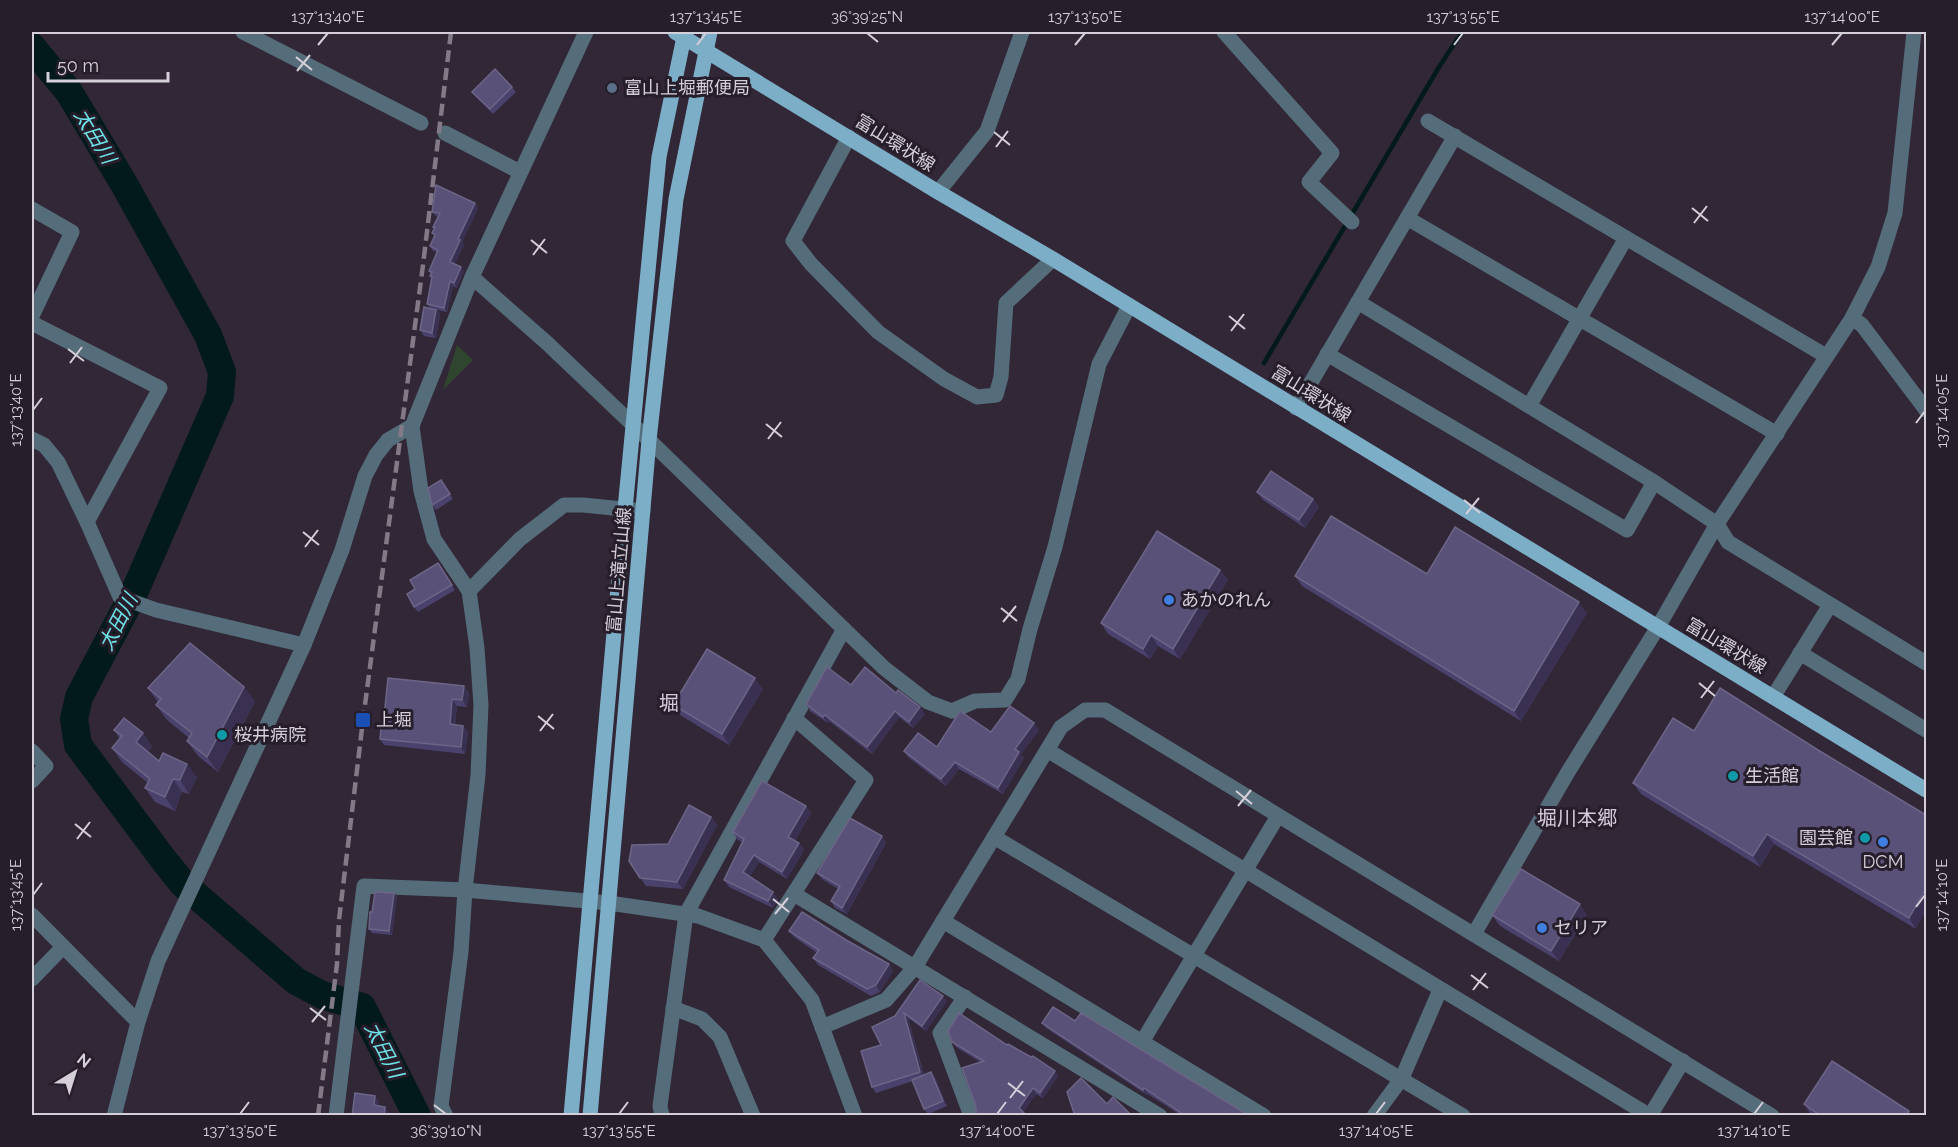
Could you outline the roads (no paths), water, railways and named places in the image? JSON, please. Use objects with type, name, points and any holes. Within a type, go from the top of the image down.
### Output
[{"type":"main road","name":"富山上滝立山線","points":[[590,1116],[649,440],[676,199],[710,32]]},
{"type":"main road","name":"富山上滝立山線","points":[[571,1116],[624,509],[659,157],[681,33]]},
{"type":"main road","name":"富山環状線","points":[[681,33],[938,192],[1053,259],[1926,790]]},
{"type":"street","points":[[243,32],[421,123]]},
{"type":"street","points":[[114,1116],[138,1022],[158,961],[304,645],[342,550],[365,476],[376,455],[388,440],[411,426],[472,277],[586,32]]},
{"type":"street","points":[[938,192],[987,131],[1022,32]]},
{"type":"street","points":[[1224,32],[1332,153],[1309,182],[1352,222]]},
{"type":"street","points":[[1474,934],[1717,524],[1851,318],[1878,267],[1895,213],[1914,32]]},
{"type":"street","points":[[1428,121],[1826,356]]},
{"type":"street","points":[[445,134],[520,172]]},
{"type":"street","points":[[1296,408],[1455,136]]},
{"type":"street","points":[[849,137],[793,242],[811,264],[878,332],[944,379],[977,397],[996,395],[1001,377],[1006,303],[1053,259]]},
{"type":"street","points":[[32,209],[72,232],[32,316]]},
{"type":"street","points":[[1407,218],[1777,434]]},
{"type":"street","points":[[1529,406],[1626,238]]},
{"type":"street","points":[[472,277],[547,343],[885,668],[928,702],[952,711],[975,701],[1005,700],[1018,679],[1030,629],[1055,547],[1099,364],[1129,306]]},
{"type":"street","points":[[1358,302],[1654,482],[1717,524],[1728,542],[1926,663]]},
{"type":"street","points":[[1851,318],[1862,325],[1923,400]]},
{"type":"street","points":[[32,323],[160,388],[87,522]]},
{"type":"street","points":[[1327,354],[1627,530],[1654,482]]},
{"type":"street","points":[[411,426],[421,491],[434,538],[468,591],[477,648],[481,705],[478,775],[465,890],[461,952],[441,1106],[446,1116]]},
{"type":"street","points":[[32,439],[44,446],[58,462],[120,597],[156,610],[304,645]]},
{"type":"street","points":[[468,591],[520,539],[564,505],[644,511]]},
{"type":"street","points":[[1773,697],[1830,605]]},
{"type":"street","points":[[662,1116],[660,1106],[686,914],[844,629]]},
{"type":"street","points":[[1800,652],[1926,730]]},
{"type":"street","points":[[822,1027],[886,1000],[915,967],[1061,727],[1085,710],[1105,710],[1772,1116]]},
{"type":"street","points":[[764,940],[866,780],[794,718]]},
{"type":"street","points":[[1047,750],[1650,1116],[1683,1061]]},
{"type":"street","points":[[32,751],[46,766],[32,781]]},
{"type":"street","points":[[1142,1042],[1278,816]]},
{"type":"street","points":[[994,837],[1463,1116]]},
{"type":"street","points":[[336,1116],[364,886],[465,890],[609,903],[698,915],[764,940],[812,1000],[855,1116]]},
{"type":"street","points":[[794,894],[1160,1116]]},
{"type":"street","points":[[32,915],[138,1022]]},
{"type":"street","points":[[943,921],[1264,1116]]},
{"type":"street","points":[[32,979],[63,947]]},
{"type":"street","points":[[1374,1116],[1402,1078],[1440,990]]},
{"type":"street","points":[[965,997],[940,1033],[971,1116]]},
{"type":"street","points":[[673,1008],[702,1019],[720,1037],[753,1116]]},
{"type":"waterway","points":[[1264,363],[1462,32]]},
{"type":"waterway","name":"太田川","points":[[32,47],[69,92],[124,184],[208,335],[222,372],[220,396],[134,593],[79,697],[74,719],[78,745],[183,884],[296,981],[322,995],[362,1007],[417,1116]]},
{"type":"railway","points":[[318,1116],[363,720],[451,32]]},
{"type":"place","name":"富山上堀郵便局","points":[[612,88]]},
{"type":"place","name":"あかのれん","points":[[1169,600]]},
{"type":"place","name":"上堀","points":[[363,720]]},
{"type":"place","name":"桜井病院","points":[[222,735]]},
{"type":"place","name":"生活館","points":[[1733,776]]},
{"type":"place","name":"園芸館","points":[[1865,838]]},
{"type":"place","name":"DCM","points":[[1883,842]]},
{"type":"place","name":"セリア","points":[[1542,928]]},
{"type":"district","name":"堀","points":[[669,703]]},
{"type":"district","name":"堀川本郷","points":[[1577,818]]}]
